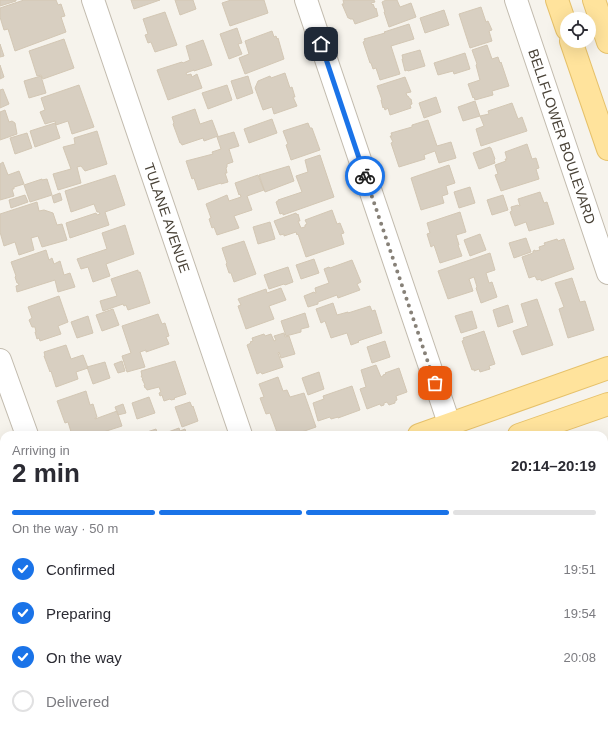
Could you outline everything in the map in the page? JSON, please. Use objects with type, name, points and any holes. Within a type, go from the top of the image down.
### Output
[{"type":"main road","points":[[557,0],[561,12]]},
{"type":"main road","points":[[594,0],[608,42]]},
{"type":"main road","points":[[573,48],[608,149]]},
{"type":"main road","points":[[451,430],[608,368]]},
{"type":"main road","points":[[530,431],[608,404]]},
{"type":"street","name":"TULANE AVENUE","points":[[93,0],[240,431]]},
{"type":"street","points":[[306,0],[451,430]]},
{"type":"street","name":"BELLFLOWER BOULEVARD","points":[[516,0],[608,273]]},
{"type":"street","points":[[1,364],[26,431]]},
{"type":"building","points":[[0,0],[16,0],[16,1],[0,6]]},
{"type":"building","points":[[24,0],[56,0],[58,5],[61,4],[65,16],[61,17],[66,32],[15,51],[8,29],[4,30],[0,17],[0,8]]},
{"type":"building","points":[[131,0],[160,0],[134,9]]},
{"type":"building","points":[[175,0],[193,0],[196,9],[180,15]]},
{"type":"building","points":[[231,0],[264,0],[268,13],[230,26],[222,3]]},
{"type":"building","points":[[343,0],[374,0],[375,2],[371,3],[375,9],[376,8],[378,16],[355,24],[353,19],[348,18],[342,4],[344,4]]},
{"type":"building","points":[[386,0],[397,0],[400,7],[411,3],[416,17],[389,27],[382,2]]},
{"type":"building","points":[[481,7],[486,22],[488,21],[492,30],[489,31],[492,41],[470,48],[459,14]]},
{"type":"building","points":[[444,10],[449,25],[425,33],[420,18]]},
{"type":"building","points":[[165,12],[177,45],[155,52],[151,42],[148,43],[145,35],[148,34],[143,19]]},
{"type":"building","points":[[409,24],[414,39],[391,46],[400,74],[380,80],[376,68],[373,69],[370,63],[363,42],[365,41],[364,39]]},
{"type":"building","points":[[237,28],[242,43],[238,44],[242,54],[229,59],[220,34]]},
{"type":"building","points":[[272,31],[274,37],[276,36],[277,39],[278,38],[284,59],[245,74],[239,58],[249,54],[245,41]]},
{"type":"building","points":[[64,39],[74,68],[43,79],[41,75],[37,76],[29,51]]},
{"type":"building","points":[[203,40],[212,65],[186,73],[187,75],[191,74],[192,77],[197,74],[202,88],[168,100],[157,70],[190,60],[186,46]]},
{"type":"building","points":[[0,44],[4,56],[0,57]]},
{"type":"building","points":[[487,45],[492,59],[498,57],[500,63],[501,62],[509,86],[492,91],[493,95],[475,100],[468,84],[480,80],[477,64],[472,50]]},
{"type":"building","points":[[420,50],[425,66],[405,71],[402,55]]},
{"type":"building","points":[[465,53],[470,69],[454,74],[453,71],[438,75],[434,63]]},
{"type":"building","points":[[0,65],[4,77],[0,79]]},
{"type":"building","points":[[285,73],[290,88],[292,87],[295,97],[293,97],[297,106],[274,114],[272,107],[263,110],[255,88],[258,81],[270,76],[271,78]]},
{"type":"building","points":[[41,76],[46,93],[29,98],[24,81]]},
{"type":"building","points":[[248,76],[253,93],[237,99],[231,81]]},
{"type":"building","points":[[405,77],[411,92],[406,93],[411,99],[411,108],[390,115],[388,108],[385,110],[384,107],[383,108],[377,86]]},
{"type":"building","points":[[79,85],[94,127],[72,134],[68,121],[56,125],[55,121],[45,124],[40,112],[45,110],[41,98]]},
{"type":"building","points":[[227,85],[232,100],[208,109],[202,93]]},
{"type":"building","points":[[3,89],[9,104],[0,108],[0,90]]},
{"type":"building","points":[[436,97],[441,112],[424,118],[419,103]]},
{"type":"building","points":[[475,101],[480,116],[463,121],[458,107]]},
{"type":"building","points":[[512,103],[518,119],[522,117],[527,131],[481,146],[476,129],[484,126],[480,116],[489,114],[488,111]]},
{"type":"building","points":[[195,109],[200,124],[212,120],[218,136],[204,141],[203,138],[182,145],[173,124],[172,117]]},
{"type":"building","points":[[5,110],[9,122],[12,121],[15,123],[17,134],[0,140],[0,112]]},
{"type":"building","points":[[272,119],[277,133],[249,143],[244,129]]},
{"type":"building","points":[[428,120],[437,146],[451,142],[456,158],[439,163],[435,151],[424,155],[425,159],[399,167],[391,143],[393,142],[390,136],[392,136],[391,133],[412,127],[412,125]]},
{"type":"building","points":[[55,123],[60,138],[35,147],[30,131]]},
{"type":"building","points":[[308,123],[310,128],[312,128],[320,150],[291,160],[286,145],[288,144],[283,131]]},
{"type":"building","points":[[97,131],[107,164],[85,171],[81,166],[77,167],[81,183],[58,190],[53,174],[71,169],[63,147],[75,144],[74,138]]},
{"type":"building","points":[[234,132],[239,146],[229,149],[233,162],[227,164],[226,168],[227,173],[225,173],[228,182],[198,190],[194,178],[192,179],[186,161],[213,154],[212,152],[221,149],[217,137]]},
{"type":"building","points":[[27,133],[32,148],[15,154],[10,138]]},
{"type":"building","points":[[527,144],[532,159],[536,158],[539,168],[536,169],[539,179],[501,191],[495,175],[498,174],[495,165],[506,161],[505,159],[507,159],[505,152]]},
{"type":"building","points":[[490,147],[495,163],[479,169],[473,153]]},
{"type":"building","points":[[320,155],[334,197],[283,215],[283,213],[280,214],[276,202],[302,192],[296,176],[308,172],[305,160]]},
{"type":"building","points":[[3,162],[8,175],[19,171],[24,184],[12,189],[14,196],[0,200],[0,164]]},
{"type":"building","points":[[449,165],[455,183],[446,186],[448,194],[442,196],[444,203],[421,210],[411,178]]},
{"type":"building","points":[[289,166],[294,181],[265,192],[259,175]]},
{"type":"building","points":[[115,175],[125,205],[105,212],[109,225],[70,238],[66,223],[96,213],[97,215],[100,214],[97,212],[94,204],[71,212],[65,191]]},
{"type":"building","points":[[258,175],[264,190],[247,196],[252,210],[234,216],[239,228],[217,235],[214,227],[212,228],[209,219],[211,218],[206,204],[227,195],[229,201],[241,197],[235,183]]},
{"type":"building","points":[[42,179],[47,179],[52,195],[30,202],[24,185]]},
{"type":"building","points":[[470,187],[475,203],[459,208],[454,192]]},
{"type":"building","points":[[540,192],[544,203],[547,202],[554,224],[529,231],[526,222],[515,226],[510,212],[512,211],[511,207],[518,205],[520,206],[518,199]]},
{"type":"building","points":[[60,193],[62,200],[54,203],[52,196]]},
{"type":"building","points":[[25,195],[28,202],[11,208],[9,200]]},
{"type":"building","points":[[503,195],[508,210],[492,215],[487,200]]},
{"type":"building","points":[[37,202],[39,211],[44,210],[53,213],[57,225],[62,224],[67,240],[42,247],[38,236],[31,238],[34,250],[19,255],[15,242],[4,246],[0,232],[0,214]]},
{"type":"building","points":[[332,210],[337,224],[340,223],[344,233],[341,234],[344,244],[306,257],[298,234],[297,235],[296,232],[284,236],[284,234],[280,235],[274,221],[296,213],[297,215],[298,214],[300,221],[298,221],[301,228],[305,227],[307,224],[305,220]]},
{"type":"building","points":[[460,212],[466,232],[456,235],[462,256],[440,263],[434,245],[431,247],[427,234],[430,233],[427,223]]},
{"type":"building","points":[[270,222],[275,239],[258,244],[253,227]]},
{"type":"building","points":[[125,225],[134,254],[106,264],[110,276],[93,282],[88,267],[81,269],[77,259],[107,249],[102,233]]},
{"type":"building","points":[[480,234],[486,250],[470,256],[464,240]]},
{"type":"building","points":[[526,238],[531,252],[514,258],[509,243]]},
{"type":"building","points":[[557,239],[558,241],[564,239],[574,269],[541,281],[541,279],[537,280],[535,276],[529,278],[522,257],[533,253],[535,250],[540,250],[539,247],[545,245],[544,243]]},
{"type":"building","points":[[244,241],[256,274],[234,282],[231,273],[229,273],[222,248]]},
{"type":"building","points":[[46,250],[49,260],[52,258],[54,264],[60,261],[64,275],[70,273],[75,287],[58,292],[55,280],[17,292],[16,286],[19,285],[17,283],[11,262]]},
{"type":"building","points":[[490,253],[495,270],[486,273],[489,283],[492,282],[497,297],[481,303],[474,277],[469,279],[473,291],[448,299],[438,271]]},
{"type":"building","points":[[314,259],[319,273],[301,279],[296,265]]},
{"type":"building","points":[[352,260],[361,282],[357,284],[360,290],[338,298],[337,295],[308,307],[304,296],[314,292],[316,293],[315,288],[329,283],[324,269]]},
{"type":"building","points":[[288,267],[293,282],[269,289],[264,275]]},
{"type":"building","points":[[138,270],[150,303],[128,310],[126,305],[124,306],[123,304],[103,311],[100,301],[117,296],[111,279]]},
{"type":"building","points":[[572,278],[580,302],[585,301],[594,330],[568,338],[559,309],[564,307],[555,283]]},
{"type":"building","points":[[281,288],[286,300],[269,306],[274,319],[246,329],[238,306],[241,305],[238,299],[266,289],[267,293]]},
{"type":"building","points":[[59,296],[68,322],[58,326],[61,334],[40,341],[39,338],[37,339],[35,327],[32,327],[29,320],[32,318],[28,307]]},
{"type":"building","points":[[537,299],[553,345],[522,355],[513,331],[528,326],[521,304]]},
{"type":"building","points":[[333,303],[337,315],[370,306],[372,311],[375,310],[382,333],[358,341],[359,342],[351,345],[347,333],[331,338],[325,321],[321,323],[316,309]]},
{"type":"building","points":[[508,305],[513,322],[498,327],[493,310]]},
{"type":"building","points":[[113,309],[119,325],[102,331],[96,315]]},
{"type":"building","points":[[472,311],[477,328],[461,333],[455,316]]},
{"type":"building","points":[[305,313],[309,327],[301,329],[301,332],[286,336],[281,321]]},
{"type":"building","points":[[158,314],[162,324],[165,323],[169,336],[166,337],[169,344],[146,352],[146,350],[140,352],[145,367],[127,372],[122,356],[131,353],[122,326]]},
{"type":"building","points":[[88,316],[93,333],[77,338],[71,322]]},
{"type":"building","points":[[484,331],[495,364],[489,366],[490,369],[480,372],[479,369],[474,371],[474,369],[472,370],[462,341],[464,340],[463,338]]},
{"type":"building","points":[[284,333],[285,337],[289,336],[295,354],[281,358],[279,352],[278,353],[283,367],[262,374],[261,372],[257,374],[247,345],[253,341],[252,338],[264,334],[265,336],[271,334],[274,341],[276,340],[274,336]]},
{"type":"building","points":[[385,341],[390,357],[372,363],[367,347]]},
{"type":"building","points":[[66,345],[71,359],[83,355],[88,368],[76,372],[78,379],[56,387],[44,356],[44,352]]},
{"type":"building","points":[[122,361],[125,371],[118,373],[114,364]]},
{"type":"building","points":[[175,361],[186,394],[174,398],[175,399],[164,401],[162,395],[160,396],[159,393],[161,392],[159,387],[147,390],[145,388],[141,371]]},
{"type":"building","points":[[105,362],[110,378],[93,384],[87,367]]},
{"type":"building","points":[[376,365],[381,377],[386,374],[385,373],[399,368],[407,392],[396,396],[397,400],[395,403],[389,405],[387,402],[384,403],[384,405],[381,406],[380,404],[367,409],[360,389],[366,387],[361,370]]},
{"type":"building","points":[[319,372],[324,389],[308,395],[302,378]]},
{"type":"building","points":[[278,377],[283,391],[287,390],[290,397],[304,393],[316,427],[304,431],[277,431],[270,413],[266,414],[260,398],[264,397],[259,384]]},
{"type":"building","points":[[352,386],[360,410],[338,418],[331,419],[330,417],[318,421],[313,403],[324,399],[323,396]]},
{"type":"building","points":[[86,391],[90,405],[93,404],[97,417],[95,419],[117,411],[122,426],[106,431],[71,431],[68,422],[65,423],[57,401]]},
{"type":"building","points":[[149,397],[155,413],[137,419],[132,403]]},
{"type":"building","points":[[190,402],[192,407],[193,406],[198,421],[182,427],[175,407]]},
{"type":"building","points":[[123,404],[126,413],[118,415],[115,407]]},
{"type":"building","points":[[179,428],[180,431],[171,431]]},
{"type":"way so far","points":[[365,176],[435,383]]},
{"type":"route","points":[[321,44],[365,176]]}]
